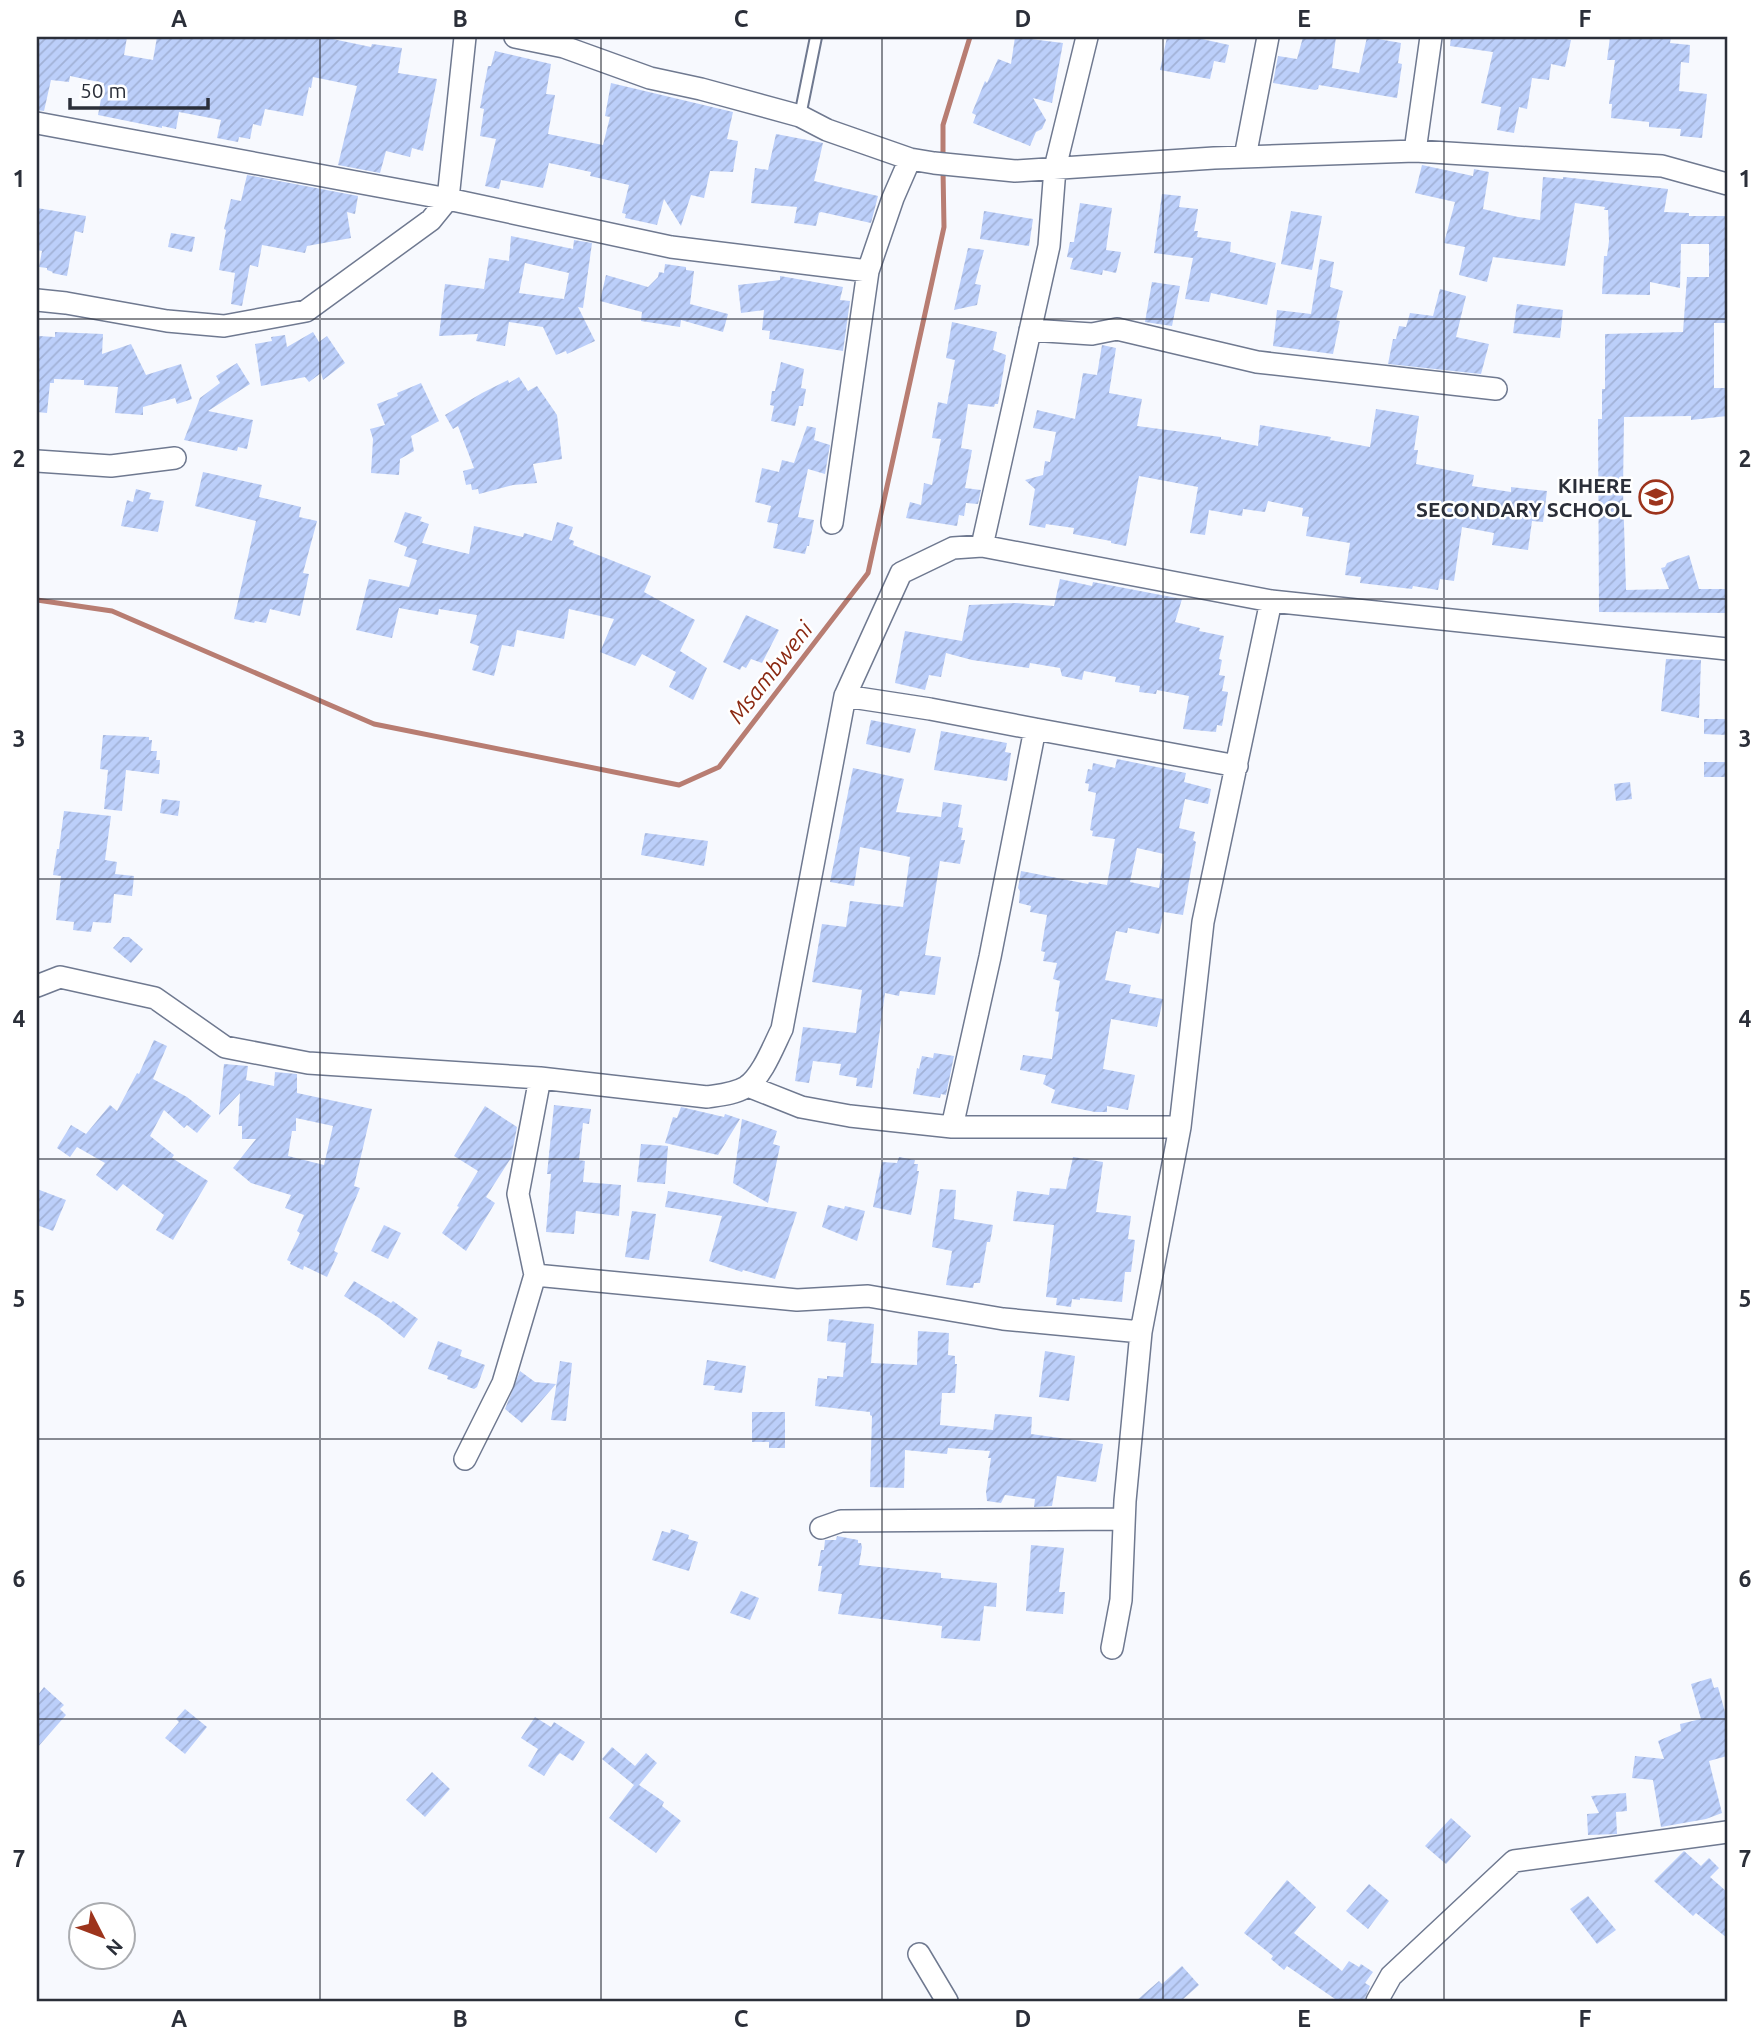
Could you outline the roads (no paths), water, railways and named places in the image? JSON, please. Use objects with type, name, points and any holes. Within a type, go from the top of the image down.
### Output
[{"type":"street","points":[[37,300],[167,321],[224,326],[306,311],[431,220],[448,199],[465,37]]},
{"type":"street","points":[[515,37],[564,47],[650,78],[800,116],[827,130],[910,159],[958,166],[1015,171],[1245,157],[1415,152],[1662,166],[1727,184]]},
{"type":"street","points":[[982,546],[1049,246],[1055,168],[1087,37]]},
{"type":"street","points":[[1245,157],[1268,37]]},
{"type":"street","points":[[1415,152],[1431,37]]},
{"type":"street","points":[[37,123],[448,199],[671,247],[868,271]]},
{"type":"street","points":[[832,523],[868,271],[893,198],[910,159]]},
{"type":"street","points":[[1030,330],[1092,334],[1117,329],[1256,362],[1496,389]]},
{"type":"street","points":[[37,461],[111,466],[175,458]]},
{"type":"street","points":[[37,986],[60,977],[155,998],[225,1047],[296,1060],[540,1078],[707,1097],[748,1086],[766,1062],[782,1029],[845,696],[901,573],[953,548],[982,546],[1271,601],[1727,649]]},
{"type":"street","points":[[1112,1648],[1121,1600],[1124,1519],[1141,1332],[1180,1127],[1203,922],[1271,601]]},
{"type":"street","points":[[845,696],[930,709],[1237,766]]},
{"type":"street","points":[[952,1127],[990,957],[1035,729]]},
{"type":"street","points":[[465,1459],[503,1383],[535,1275],[518,1194],[540,1078]]},
{"type":"street","points":[[748,1086],[801,1107],[850,1116],[952,1127],[1180,1127]]},
{"type":"street","points":[[535,1275],[797,1300],[868,1296],[1003,1319],[1141,1332]]},
{"type":"street","points":[[821,1528],[841,1521],[1124,1519]]},
{"type":"street","points":[[1377,2001],[1391,1976],[1514,1861],[1727,1832]]},
{"type":"street","points":[[919,1954],[947,2001]]},
{"type":"lane","points":[[800,116],[816,37]]},
{"type":"waterway","name":"Msambweni","points":[[943,160],[943,125],[970,37]]},
{"type":"waterway","name":"Msambweni","points":[[37,600],[112,611],[374,724],[679,785],[719,767],[868,573],[944,227],[943,170]]},
{"type":"place","name":"KIHERE SECONDARY SCHOOL","points":[[1656,497]]}]
